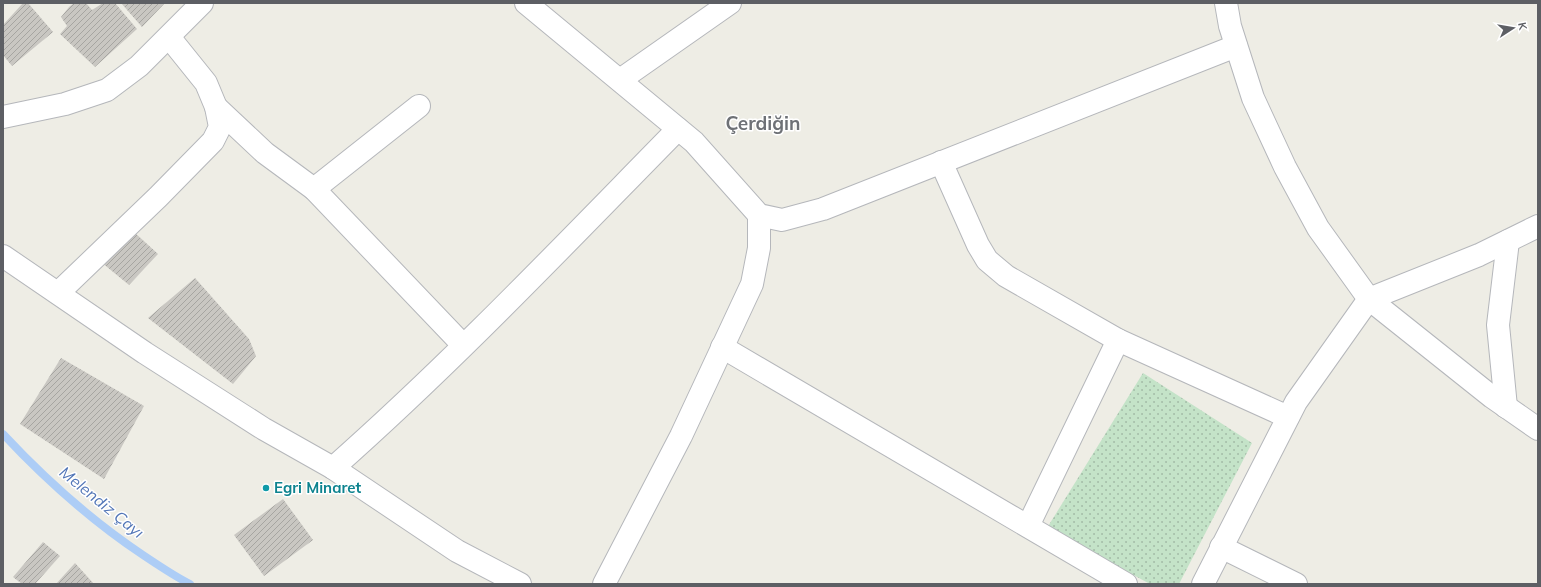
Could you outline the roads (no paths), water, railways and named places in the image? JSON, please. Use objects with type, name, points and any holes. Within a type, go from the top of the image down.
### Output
[{"type":"street","points":[[3,117],[65,104],[107,90],[139,66],[202,3]]},
{"type":"street","points":[[526,3],[694,142],[760,215],[782,220],[822,209],[1236,46]]},
{"type":"street","points":[[620,80],[730,3]]},
{"type":"street","points":[[1226,3],[1230,26],[1253,98],[1285,167],[1318,228],[1369,299],[1506,407],[1538,429]]},
{"type":"street","points":[[58,293],[158,197],[213,141],[220,127],[216,107],[206,83],[169,37]]},
{"type":"street","points":[[314,189],[419,106]]},
{"type":"street","points":[[216,107],[265,153],[314,189],[463,345]]},
{"type":"street","points":[[334,468],[381,425],[463,345],[678,129]]},
{"type":"street","points":[[941,162],[978,246],[988,260],[1006,276],[1118,340],[1288,417]]},
{"type":"street","points":[[604,584],[681,436],[752,284],[759,248],[760,215]]},
{"type":"street","points":[[1203,584],[1296,402],[1369,299],[1479,255],[1538,226]]},
{"type":"street","points":[[1506,407],[1498,325],[1508,241]]},
{"type":"street","points":[[3,256],[145,353],[264,430],[334,468],[457,551],[520,584]]},
{"type":"street","points":[[1028,526],[1118,340]]},
{"type":"street","points":[[722,347],[1126,584]]},
{"type":"street","points":[[1222,547],[1296,584]]},
{"type":"waterway","name":"Melendiz Çayı","points":[[3,434],[35,467],[87,514],[143,555],[190,584]]},
{"type":"place","name":"Egri Minaret","points":[[266,488]]},
{"type":"district","name":"Çerdiğin","points":[[763,123]]}]
